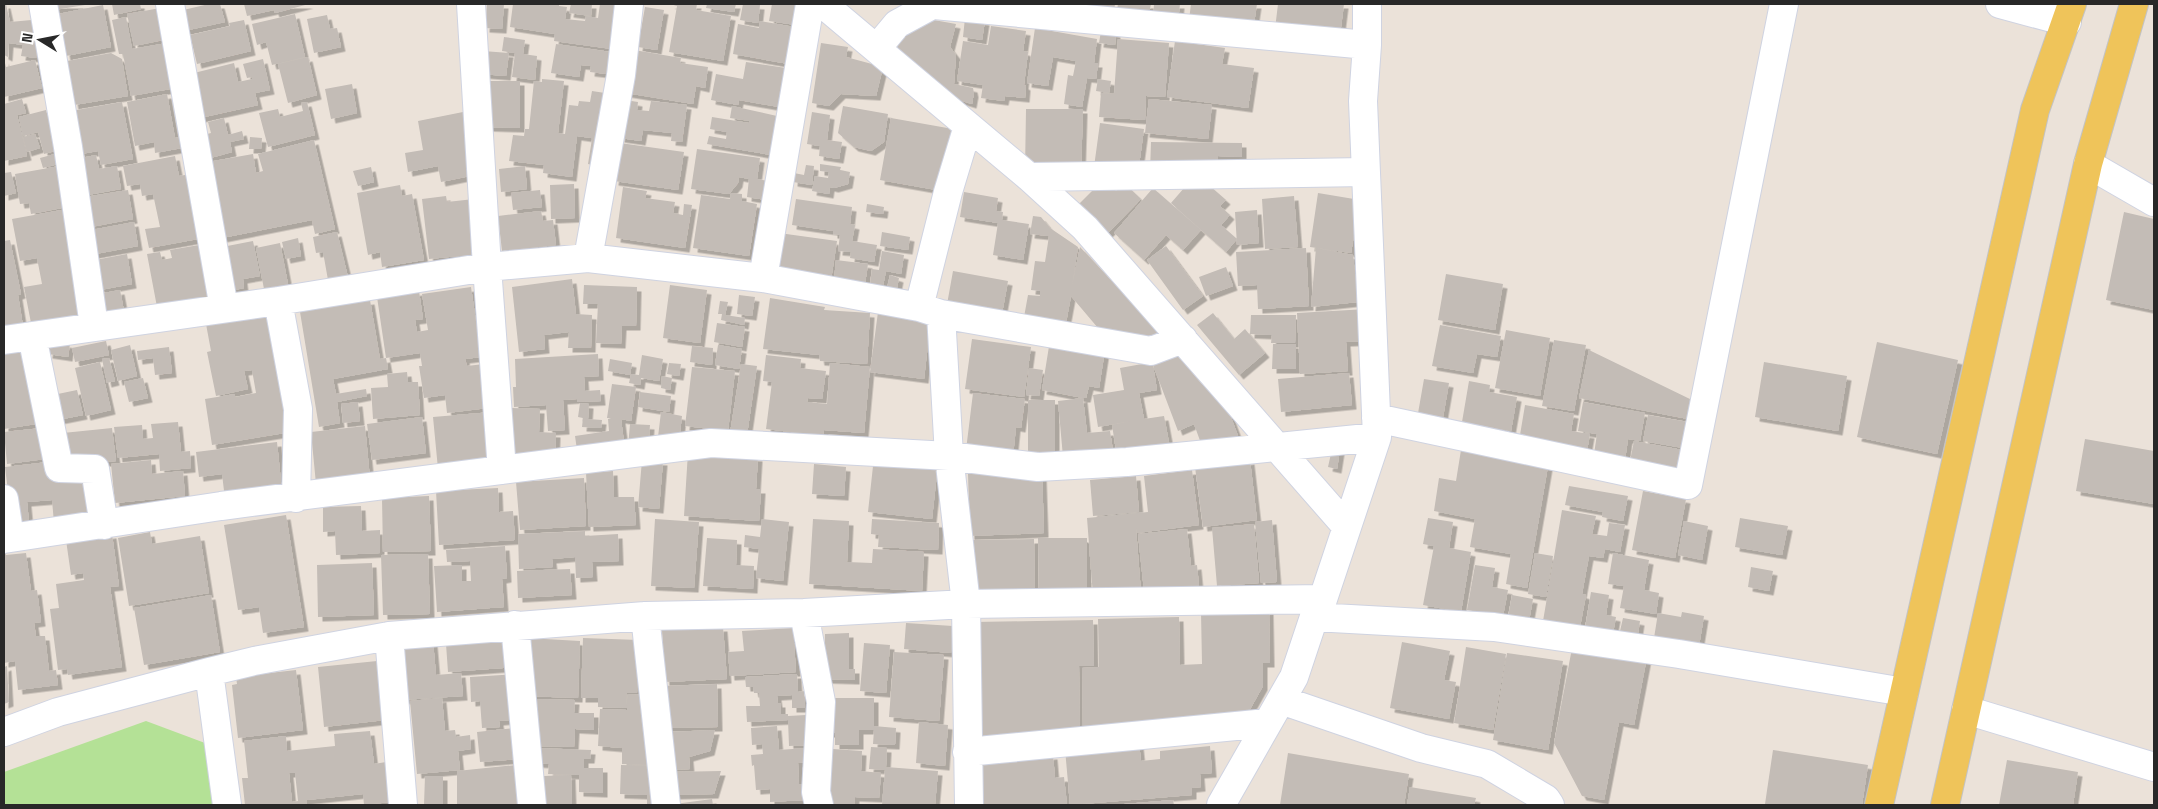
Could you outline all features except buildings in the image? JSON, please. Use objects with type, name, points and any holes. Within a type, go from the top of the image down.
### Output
[{"type":"main road","points":[[1945,805],[2088,164],[2134,4]]},
{"type":"main road","points":[[1879,805],[2035,110],[2069,13]]},
{"type":"street","points":[[43,4],[68,146],[94,326]]},
{"type":"street","points":[[170,4],[224,308]]},
{"type":"street","points":[[471,4],[502,470]]},
{"type":"street","points":[[588,258],[621,75],[629,4]]},
{"type":"street","points":[[763,278],[810,4]]},
{"type":"street","points":[[823,4],[1029,177],[1085,228],[1278,446],[1346,526]]},
{"type":"street","points":[[877,48],[897,24],[934,4],[1367,45]]},
{"type":"street","points":[[1221,805],[1294,677],[1319,608],[1377,427],[1363,101],[1367,45],[1367,4]]},
{"type":"street","points":[[4,499],[7,539],[221,506],[296,498],[711,443],[949,456],[1038,467],[1127,462],[1278,446],[1377,427],[1688,484],[1784,4]]},
{"type":"street","points":[[2000,4],[2069,13]]},
{"type":"street","points":[[968,126],[948,192],[930,311],[966,604],[967,752],[970,805]]},
{"type":"street","points":[[2088,164],[2154,202]]},
{"type":"street","points":[[1029,177],[1366,172]]},
{"type":"street","points":[[4,340],[278,301],[487,267],[588,258],[763,278],[930,311],[1152,351],[1183,339]]},
{"type":"street","points":[[278,301],[298,409],[296,498]]},
{"type":"street","points":[[32,336],[59,468],[95,469],[104,525]]},
{"type":"street","points":[[4,732],[58,712],[209,672],[254,661],[389,636],[645,616],[804,614],[966,604],[1319,608],[1494,627],[1679,654],[1904,692]]},
{"type":"street","points":[[804,614],[821,702],[816,792],[819,805]]},
{"type":"street","points":[[645,616],[666,805]]},
{"type":"street","points":[[515,625],[532,805]]},
{"type":"street","points":[[389,636],[403,805]]},
{"type":"street","points":[[209,672],[227,805]]},
{"type":"street","points":[[1281,700],[1422,748],[1487,764],[1546,799],[1550,805]]},
{"type":"street","points":[[1966,710],[2154,767]]},
{"type":"street","points":[[967,752],[1267,723]]},
{"type":"green space","points":[[146,721],[205,743],[213,805],[4,805],[4,772]]}]
